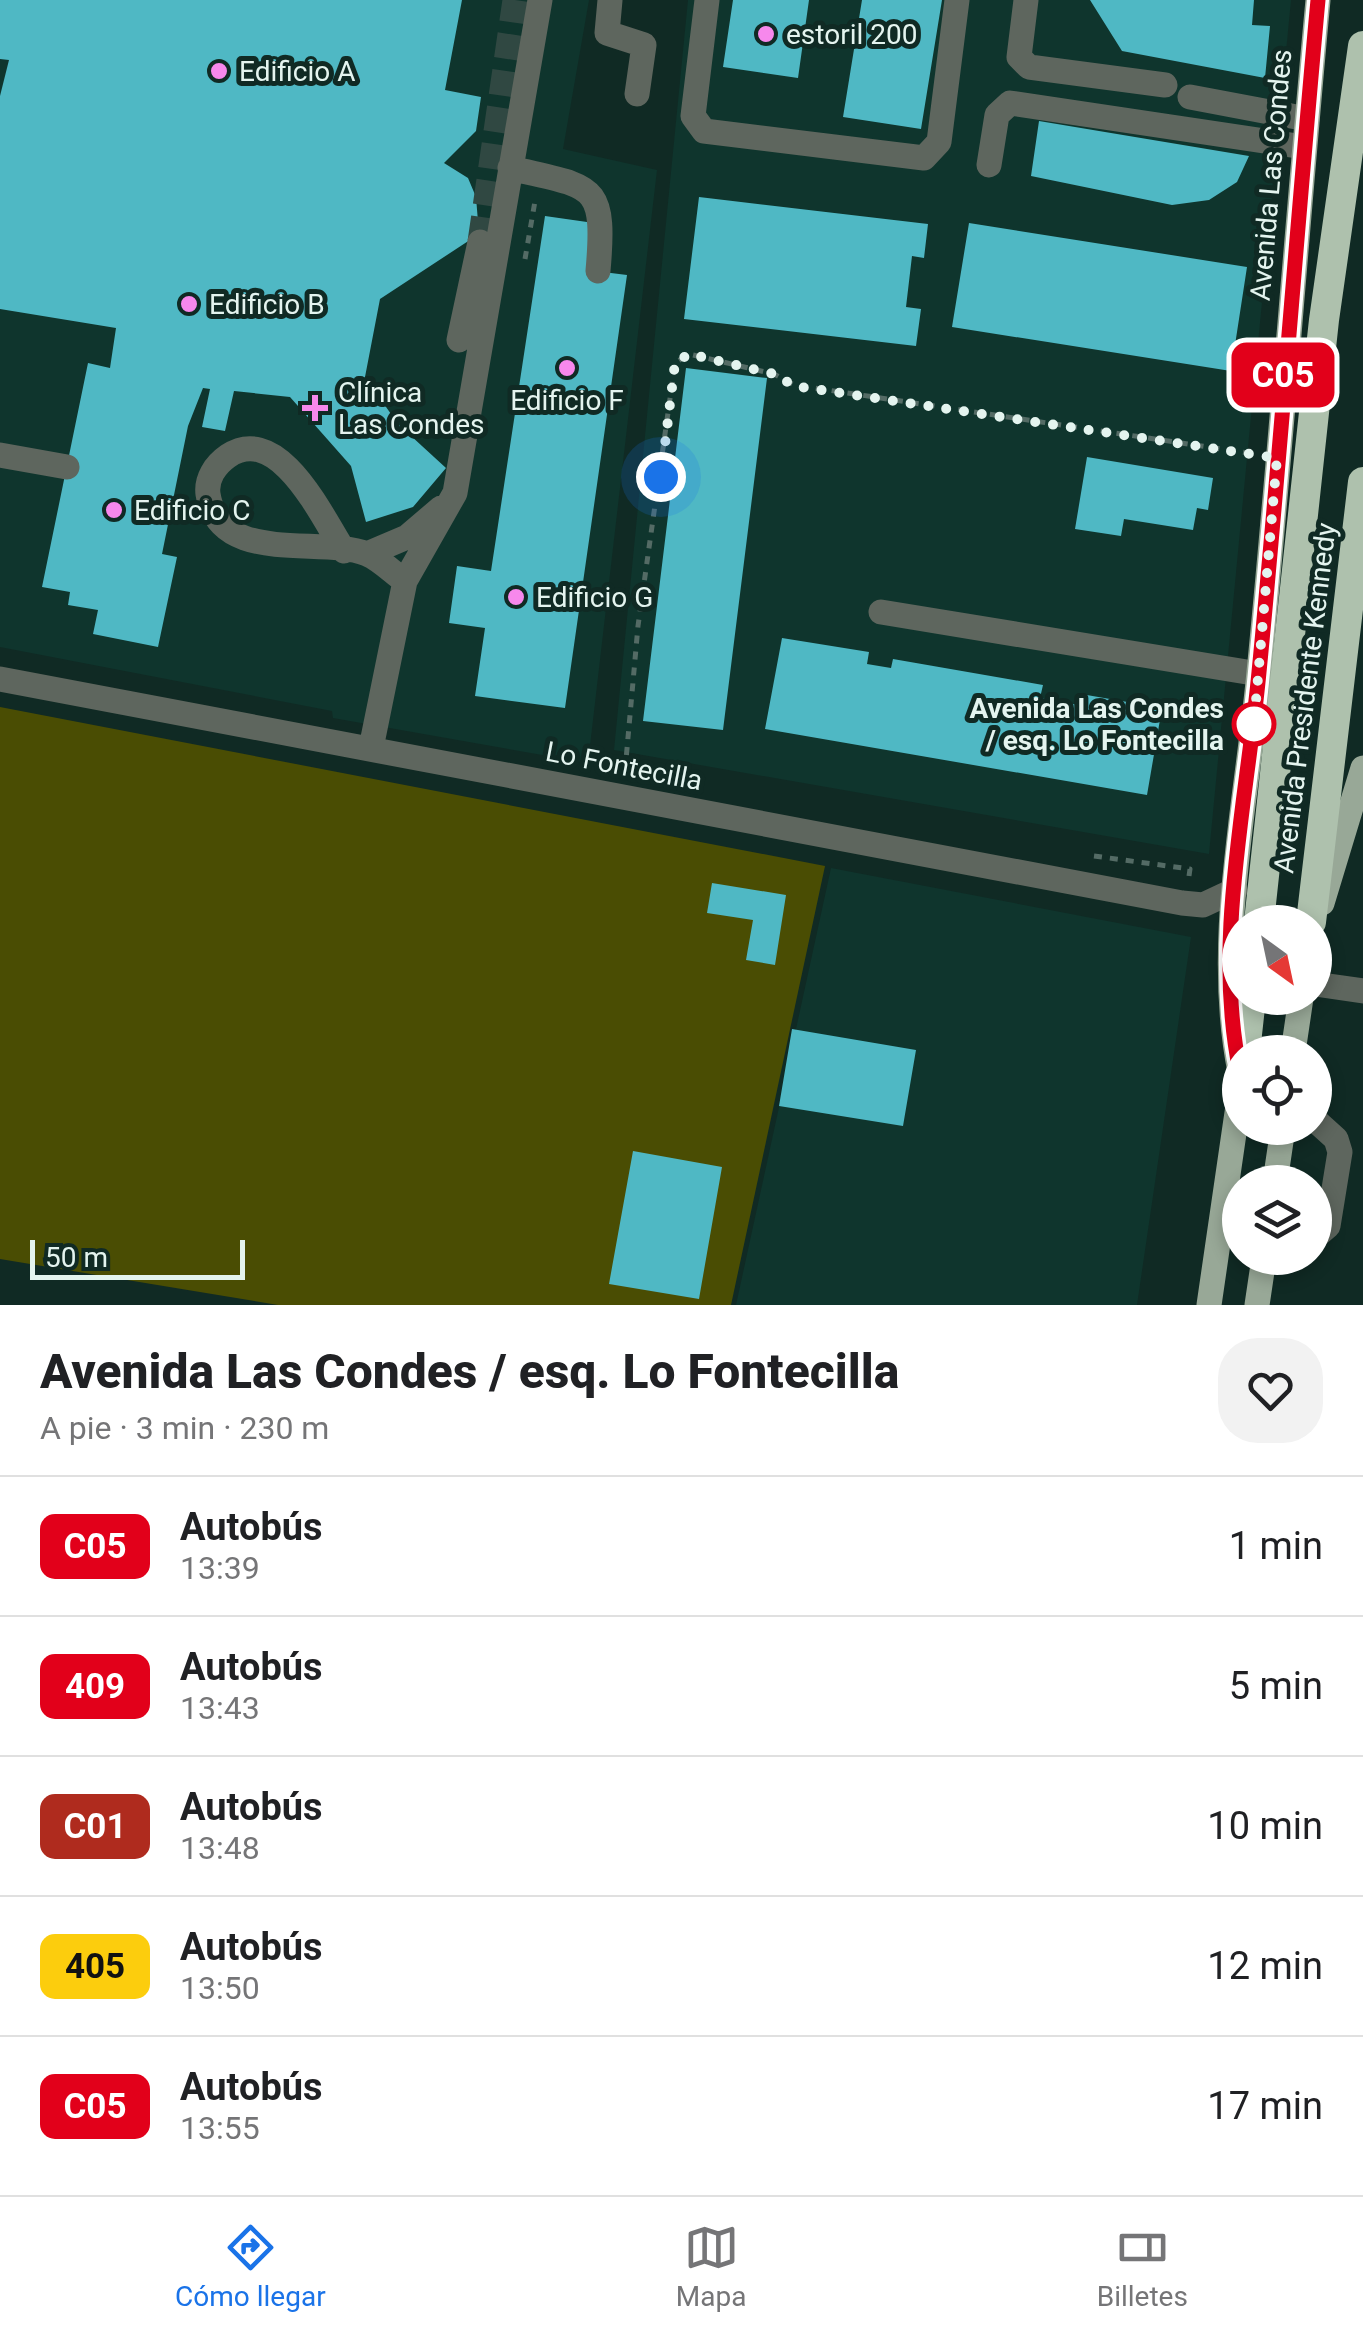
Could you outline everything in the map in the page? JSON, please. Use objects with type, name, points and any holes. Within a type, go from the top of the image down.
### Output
[{"type":"highway","name":"Avenida Presidente Kennedy","points":[[1261,905],[1324,320],[1363,46]]},
{"type":"highway","name":"Avenida Presidente Kennedy","points":[[1315,905],[1363,482]]},
{"type":"main road","name":"Avenida Las Condes","points":[[1233,1035],[1235,890],[1259,674],[1318,0]]},
{"type":"main road","points":[[1319,905],[1363,768]]},
{"type":"main road","points":[[1209,1305],[1232,1145]]},
{"type":"main road","points":[[1257,1305],[1264,1275]]},
{"type":"street","points":[[371,748],[404,581],[455,494],[540,0]]},
{"type":"street","points":[[610,0],[607,33],[644,45],[636,94]]},
{"type":"street","points":[[708,0],[692,116],[704,131],[924,158],[939,142],[956,0]]},
{"type":"street","points":[[1026,0],[1019,56],[1028,67],[1165,85]]},
{"type":"street","points":[[1190,97],[1307,119]]},
{"type":"street","points":[[990,165],[996,115],[1010,103],[1304,146]]},
{"type":"street","points":[[510,168],[568,182],[592,195],[603,218],[598,272]]},
{"type":"street","points":[[459,340],[480,242]]},
{"type":"street","points":[[404,581],[355,552],[290,469],[269,450],[248,448],[229,456],[212,471],[207,486],[210,508],[238,535],[355,552],[407,536],[455,494]]},
{"type":"street","points":[[0,455],[67,467]]},
{"type":"street","points":[[880,612],[1259,674]]},
{"type":"street","name":"Lo Fontecilla","points":[[0,678],[1182,903],[1203,905],[1235,890]]},
{"type":"street","points":[[1332,986],[1363,991]]},
{"type":"street","points":[[1332,1135],[1340,1152],[1332,1201]]},
{"type":"path","points":[[622,796],[638,626],[675,363],[689,354],[774,374],[794,386],[1277,458]]},
{"type":"shaded area","name":"Clínica Las Condes","points":[[0,0],[589,0],[563,149],[657,170],[588,763],[333,718],[332,711],[0,647]]},
{"type":"shaded area","points":[[688,0],[1291,0],[1209,854],[614,750]]},
{"type":"shaded area","points":[[0,707],[825,866],[731,1305],[278,1305],[0,1259]]},
{"type":"shaded area","points":[[831,868],[1191,937],[1137,1305],[736,1305]]},
{"type":"building","name":"Edificio B","points":[[0,0],[462,0],[445,90],[481,97],[476,131],[444,163],[468,178],[476,197],[479,234],[380,299],[365,377],[398,424],[446,468],[413,507],[366,522],[351,466],[290,397],[234,391],[225,431],[202,427],[210,389],[203,388],[188,426],[162,554],[177,557],[158,647],[93,634],[98,610],[68,605],[70,592],[42,587],[88,363],[110,368],[116,328],[0,309],[0,96],[9,60],[0,59]]},
{"type":"building","name":"estoril 200","points":[[733,0],[809,0],[798,78],[723,67]]},
{"type":"building","points":[[862,0],[942,0],[921,129],[843,117]]},
{"type":"building","points":[[1090,0],[1254,0],[1252,25],[1270,26],[1265,78],[1122,51]]},
{"type":"building","points":[[1039,121],[1249,156],[1237,182],[1209,200],[1172,205],[1031,176]]},
{"type":"building","points":[[699,197],[928,224],[924,258],[912,256],[906,307],[921,309],[916,346],[684,319]]},
{"type":"building","points":[[545,216],[594,223],[587,270],[627,275],[565,708],[475,696],[485,628],[449,623],[457,566],[491,571]]},
{"type":"building","points":[[969,223],[1247,267],[1231,371],[952,327]]},
{"type":"building","points":[[686,368],[767,378],[723,730],[643,721]]},
{"type":"building","points":[[1087,457],[1213,478],[1208,510],[1197,508],[1193,530],[1124,519],[1121,536],[1075,529]]},
{"type":"building","points":[[782,638],[869,652],[867,664],[891,668],[893,659],[1043,685],[1040,698],[1079,705],[1081,694],[1162,708],[1147,795],[765,729]]},
{"type":"building","points":[[712,883],[786,895],[775,965],[746,960],[753,920],[707,913]]},
{"type":"building","points":[[792,1029],[916,1050],[903,1126],[779,1106]]},
{"type":"building","points":[[633,1151],[722,1167],[699,1299],[609,1284]]},
{"type":"tunnel","points":[[480,242],[515,0]]},
{"type":"bus line","name":"C05","points":[[1233,1035],[1235,890],[1259,674],[1286,330],[1318,0]]},
{"type":"place","name":"estoril 200","points":[[766,34]]},
{"type":"place","name":"Edificio A","points":[[219,71]]},
{"type":"place","name":"Edificio B","points":[[189,304]]},
{"type":"place","name":"Edificio F","points":[[567,368]]},
{"type":"place","name":"Clínica Las Condes","points":[[315,408]]},
{"type":"place","name":"Edificio C","points":[[114,510]]},
{"type":"place","name":"Edificio G","points":[[516,597]]},
{"type":"place","name":"Avenida Las Condes / esq. Lo Fontecilla","points":[[1254,724]]},
{"type":"route","points":[[661,477],[675,363],[689,354],[774,374],[794,386],[1277,458],[1254,724]]}]
